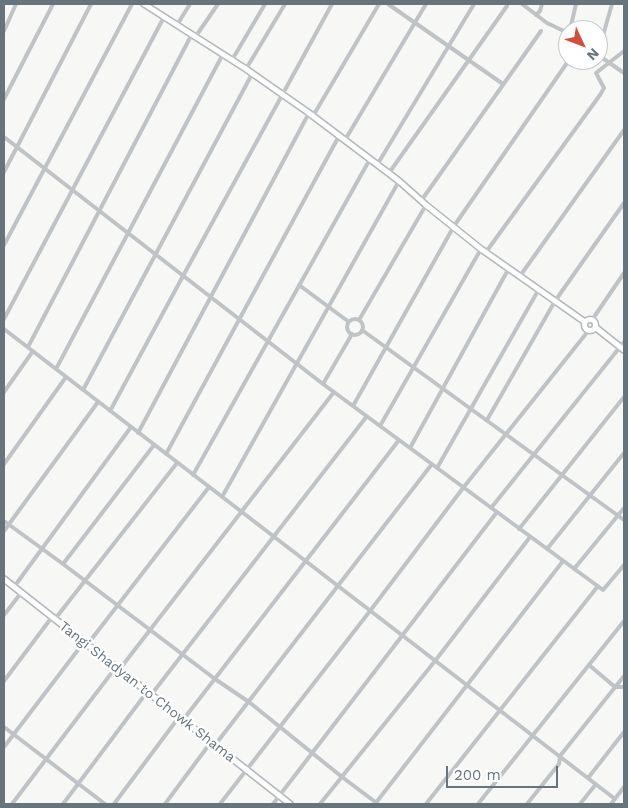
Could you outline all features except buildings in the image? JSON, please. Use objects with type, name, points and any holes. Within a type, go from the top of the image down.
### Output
[{"type":"main road","points":[[146,4],[311,114],[389,173],[421,201],[484,250],[585,322],[585,326],[623,346]]},
{"type":"main road","points":[[585,322],[588,320],[595,322],[592,329]]},
{"type":"main road","name":"Tangi Shadyan to Chowk Shama","points":[[4,579],[290,804]]},
{"type":"street","points":[[4,31],[16,4]]},
{"type":"street","points":[[4,99],[52,4]]},
{"type":"street","points":[[4,172],[91,4]]},
{"type":"street","points":[[4,245],[132,4]]},
{"type":"street","points":[[176,25],[190,4]]},
{"type":"street","points":[[28,348],[194,36],[218,4]]},
{"type":"street","points":[[232,60],[265,4]]},
{"type":"street","points":[[246,69],[285,4]]},
{"type":"street","points":[[110,411],[332,4]]},
{"type":"street","points":[[138,433],[311,114],[379,4]]},
{"type":"street","points":[[388,4],[503,84]]},
{"type":"street","points":[[345,140],[426,4]]},
{"type":"street","points":[[377,165],[474,4]]},
{"type":"street","points":[[522,4],[547,23],[558,27]]},
{"type":"street","points":[[536,15],[542,4]]},
{"type":"street","points":[[572,20],[576,4]]},
{"type":"street","points":[[608,20],[612,4]]},
{"type":"street","points":[[389,173],[507,6]]},
{"type":"street","points":[[4,319],[164,17]]},
{"type":"street","points":[[421,201],[541,31]]},
{"type":"street","points":[[380,426],[484,250],[604,88],[596,73],[624,51]]},
{"type":"street","points":[[56,369],[223,54]]},
{"type":"street","points":[[609,64],[624,73]]},
{"type":"street","points":[[353,406],[454,226],[562,70]]},
{"type":"street","points":[[82,390],[252,74]]},
{"type":"street","points":[[520,276],[624,130]]},
{"type":"street","points":[[166,454],[339,136]]},
{"type":"street","points":[[4,137],[296,364],[603,590],[624,565]]},
{"type":"street","points":[[193,475],[370,159]]},
{"type":"street","points":[[222,497],[399,182]]},
{"type":"street","points":[[487,420],[555,301],[624,203]]},
{"type":"street","points":[[359,320],[426,205]]},
{"type":"street","points":[[410,448],[509,268]]},
{"type":"street","points":[[592,320],[624,273]]},
{"type":"street","points":[[299,285],[349,322]]},
{"type":"street","points":[[437,468],[539,289]]},
{"type":"street","points":[[349,322],[354,319],[359,320]]},
{"type":"street","points":[[359,320],[362,330],[624,520]]},
{"type":"street","points":[[349,322],[348,330],[352,334]]},
{"type":"street","points":[[4,329],[615,799]]},
{"type":"street","points":[[220,804],[463,488],[592,329]]},
{"type":"street","points":[[352,334],[357,334],[362,330]]},
{"type":"street","points":[[323,384],[352,334]]},
{"type":"street","points":[[491,508],[623,346]]},
{"type":"street","points":[[4,392],[33,351]]},
{"type":"street","points":[[4,464],[66,377]]},
{"type":"street","points":[[12,804],[117,669],[150,630],[334,392]]},
{"type":"street","points":[[519,529],[624,398]]},
{"type":"street","points":[[4,531],[98,402]]},
{"type":"street","points":[[63,804],[367,416]]},
{"type":"street","points":[[14,587],[130,427]]},
{"type":"street","points":[[114,804],[306,562],[399,440]]},
{"type":"street","points":[[62,564],[154,445]]},
{"type":"street","points":[[547,549],[624,452]]},
{"type":"street","points":[[4,681],[177,463]]},
{"type":"street","points":[[165,804],[249,702],[432,464]]},
{"type":"street","points":[[4,747],[209,487]]},
{"type":"street","points":[[574,569],[624,508]]},
{"type":"street","points":[[273,804],[497,512]]},
{"type":"street","points":[[4,521],[214,679],[249,702],[376,804],[563,561]]},
{"type":"street","points":[[320,804],[435,661],[530,537]]},
{"type":"street","points":[[426,804],[598,586]]},
{"type":"street","points":[[4,615],[21,592]]},
{"type":"street","points":[[478,804],[624,621]]},
{"type":"street","points":[[589,665],[615,687],[624,687]]},
{"type":"street","points":[[527,804],[558,764],[560,756],[624,676]]},
{"type":"street","points":[[4,727],[105,804]]},
{"type":"street","points":[[588,778],[624,732]]},
{"type":"street","points":[[580,804],[596,784]]},
{"type":"street","points":[[610,804],[624,787]]}]
